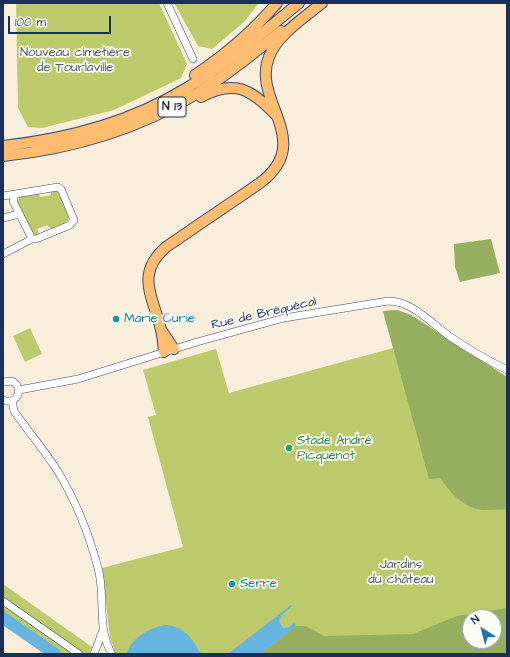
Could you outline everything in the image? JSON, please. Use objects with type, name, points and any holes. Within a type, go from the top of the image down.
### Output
[{"type":"highway","points":[[122,119],[139,107],[178,86],[221,56],[246,35],[277,3]]},
{"type":"highway","name":"N 13","points":[[3,146],[60,138],[122,119],[163,102],[210,73],[299,3]]},
{"type":"highway","name":"N 13","points":[[3,156],[62,147],[106,135],[162,112],[198,93],[229,71],[315,3]]},
{"type":"highway","points":[[164,352],[161,330],[149,288],[150,273],[156,258],[166,246],[260,183],[273,171],[281,158],[284,144],[267,82],[266,67],[268,57],[275,45],[322,3]]},
{"type":"highway","points":[[162,112],[196,100],[214,90],[230,88],[246,90],[260,99],[277,116]]},
{"type":"highway","points":[[161,330],[174,349]]},
{"type":"street","points":[[167,3],[193,59]]},
{"type":"street","points":[[3,196],[58,187],[61,189],[74,218],[70,225],[36,240],[32,239],[3,254]]},
{"type":"street","points":[[15,195],[13,201],[32,239]]},
{"type":"street","points":[[3,218],[19,214]]},
{"type":"street","name":"Rue de Bréquécal","points":[[19,390],[78,379],[174,349],[284,318],[396,301],[411,307],[455,340],[504,368]]},
{"type":"street","points":[[3,400],[12,401],[17,398],[19,390],[15,382],[4,379]]},
{"type":"street","points":[[12,401],[14,411],[57,471],[76,504],[90,539],[99,570],[103,595],[103,630],[94,654]]},
{"type":"street","points":[[3,601],[79,654]]},
{"type":"street","points":[[103,630],[112,654]]},
{"type":"green space","name":"Nouveau cimetière de Tourlaville","points":[[16,3],[159,3],[187,64],[181,78],[114,110],[42,128],[28,127],[18,108]]},
{"type":"green space","points":[[174,3],[259,3],[244,22],[212,49],[198,46]]},
{"type":"green space","points":[[57,190],[69,216],[68,221],[51,229],[47,225],[37,229],[39,234],[34,236],[17,203],[20,196],[39,193],[40,197],[51,195],[51,191]]},
{"type":"green space","points":[[491,239],[500,273],[460,282],[455,267],[454,244]]},
{"type":"green space","name":"Jardins du château","points":[[397,310],[411,315],[507,377],[507,654],[116,654],[110,638],[102,568],[183,547],[148,417],[156,415],[143,370],[216,349],[229,393],[393,348],[383,311]]},
{"type":"green space","points":[[397,310],[411,315],[507,377],[507,510],[482,510],[469,506],[463,503],[448,489],[440,478],[429,479],[383,311]]},
{"type":"green space","points":[[30,328],[42,354],[25,362],[13,336]]},
{"type":"green space","points":[[3,584],[92,647],[89,654],[54,654],[3,620]]},
{"type":"green space","points":[[507,608],[507,654],[261,654],[296,626],[306,626],[324,636],[413,634],[462,615],[462,649],[502,649],[502,609],[501,609]]},
{"type":"water","points":[[291,605],[292,606],[281,616],[279,621],[283,628],[289,627],[294,623],[296,626],[261,654],[228,654]]},
{"type":"water","points":[[167,625],[176,627],[187,634],[193,640],[199,651],[203,654],[127,654],[132,643],[142,634],[149,630]]},
{"type":"waterway","points":[[3,618],[55,654]]},
{"type":"place","name":"Marie Curie","points":[[116,319]]},
{"type":"place","name":"Stade André Picquenot","points":[[289,448]]},
{"type":"place","name":"Serre","points":[[232,584]]}]
